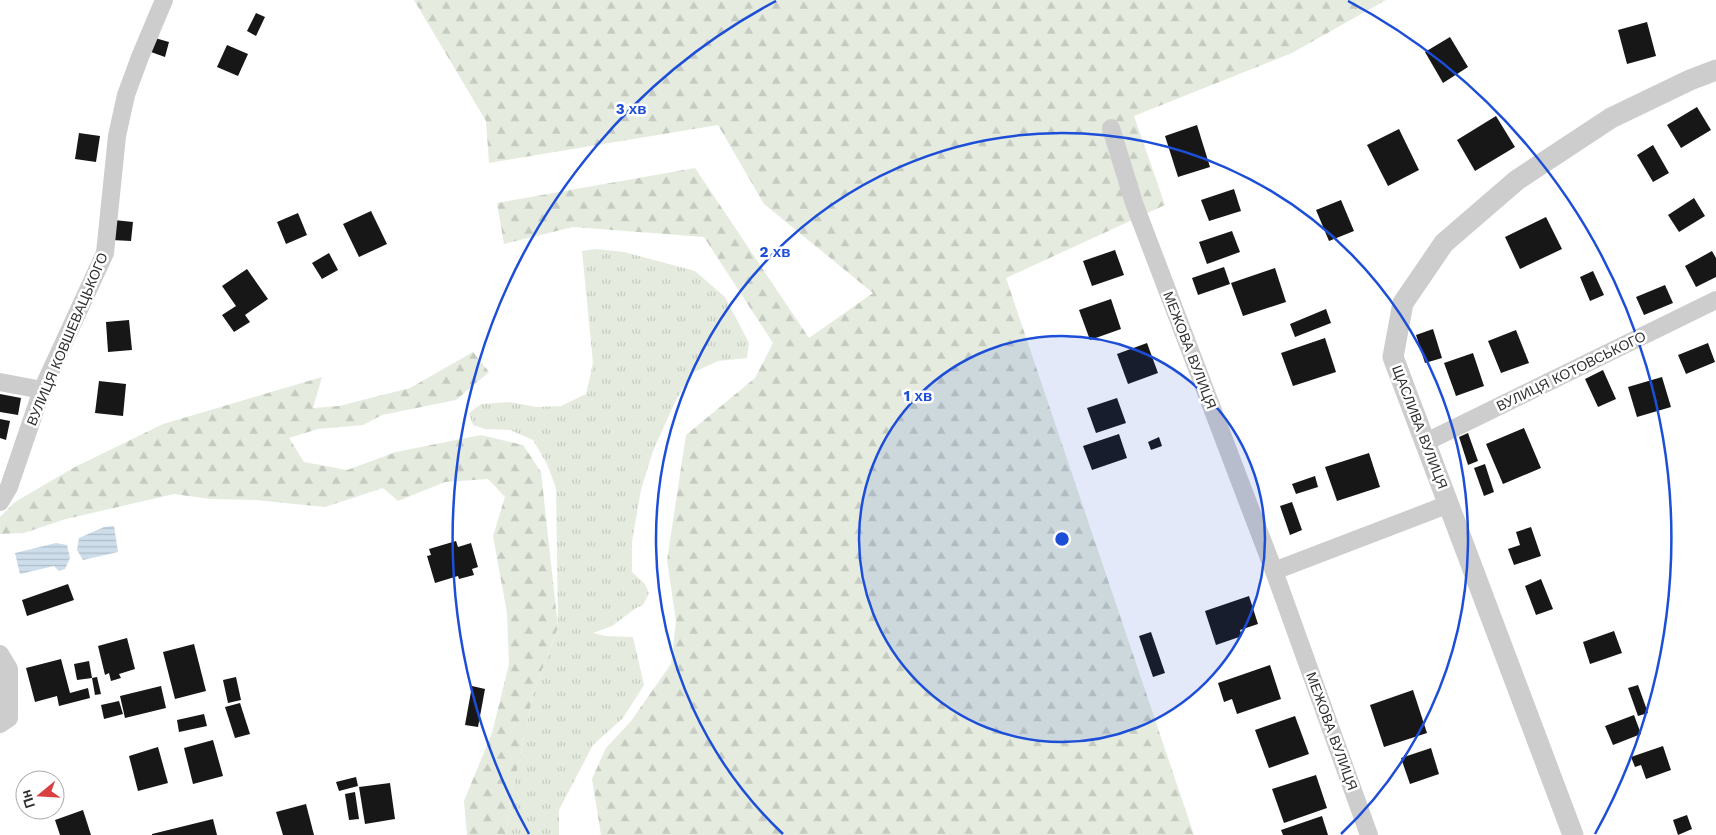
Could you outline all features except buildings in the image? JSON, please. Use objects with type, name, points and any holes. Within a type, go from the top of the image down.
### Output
[{"type":"street","name":"ВУЛИЦЯ КОВШЕВАЦЬКОГО","points":[[0,502],[9,486],[42,390],[104,254],[117,136],[126,96],[164,0]]},
{"type":"street","name":"ЩАСЛИВА ВУЛИЦЯ","points":[[1574,835],[1393,357],[1403,303],[1444,244],[1517,180],[1611,118],[1690,80],[1716,70]]},
{"type":"street","name":"МЕЖОВА ВУЛИЦЯ","points":[[1111,128],[1134,203],[1274,571],[1369,835]]},
{"type":"street","name":"ВУЛИЦЯ КОТОВСЬКОГО","points":[[1426,442],[1716,300]]},
{"type":"street","points":[[0,382],[42,390]]},
{"type":"street","points":[[1274,571],[1449,504]]},
{"type":"street","points":[[0,654],[9,669],[9,718],[0,724]]},
{"type":"green space","points":[[414,0],[1386,0],[1292,53],[1134,116],[1165,205],[1006,278],[1194,835],[601,835],[592,779],[606,748],[631,721],[671,664],[676,621],[667,560],[686,435],[755,378],[773,343],[704,237],[573,227],[504,244],[497,203],[695,168],[809,338],[873,293],[764,204],[718,125],[489,163],[486,121]]},
{"type":"green space","points":[[595,249],[624,252],[695,271],[725,297],[749,343],[747,358],[718,361],[692,373],[676,400],[653,451],[641,490],[632,542],[632,572],[645,584],[649,593],[643,605],[612,626],[593,633],[606,636],[633,637],[644,685],[623,718],[593,745],[559,810],[559,835],[506,835],[511,799],[533,694],[558,627],[556,488],[547,464],[533,440],[510,430],[485,429],[473,425],[469,413],[481,404],[509,402],[537,407],[561,406],[586,394],[593,363],[582,251]]},
{"type":"green space","points":[[473,352],[489,372],[456,400],[382,415],[363,425],[318,429],[289,438],[304,462],[347,470],[396,452],[481,435],[523,445],[541,472],[558,627],[533,694],[511,799],[506,835],[467,835],[464,801],[492,733],[509,664],[507,613],[493,536],[505,497],[488,479],[445,482],[398,501],[383,488],[325,507],[255,500],[210,499],[174,494],[66,519],[24,533],[0,534],[0,517],[15,502],[73,468],[163,424],[322,377],[313,408],[339,406],[410,388]]},
{"type":"water","points":[[114,526],[118,552],[83,560],[77,550],[79,538],[104,527]]},
{"type":"water","points":[[56,543],[67,545],[70,558],[65,569],[59,571],[54,566],[20,574],[15,553]]}]
